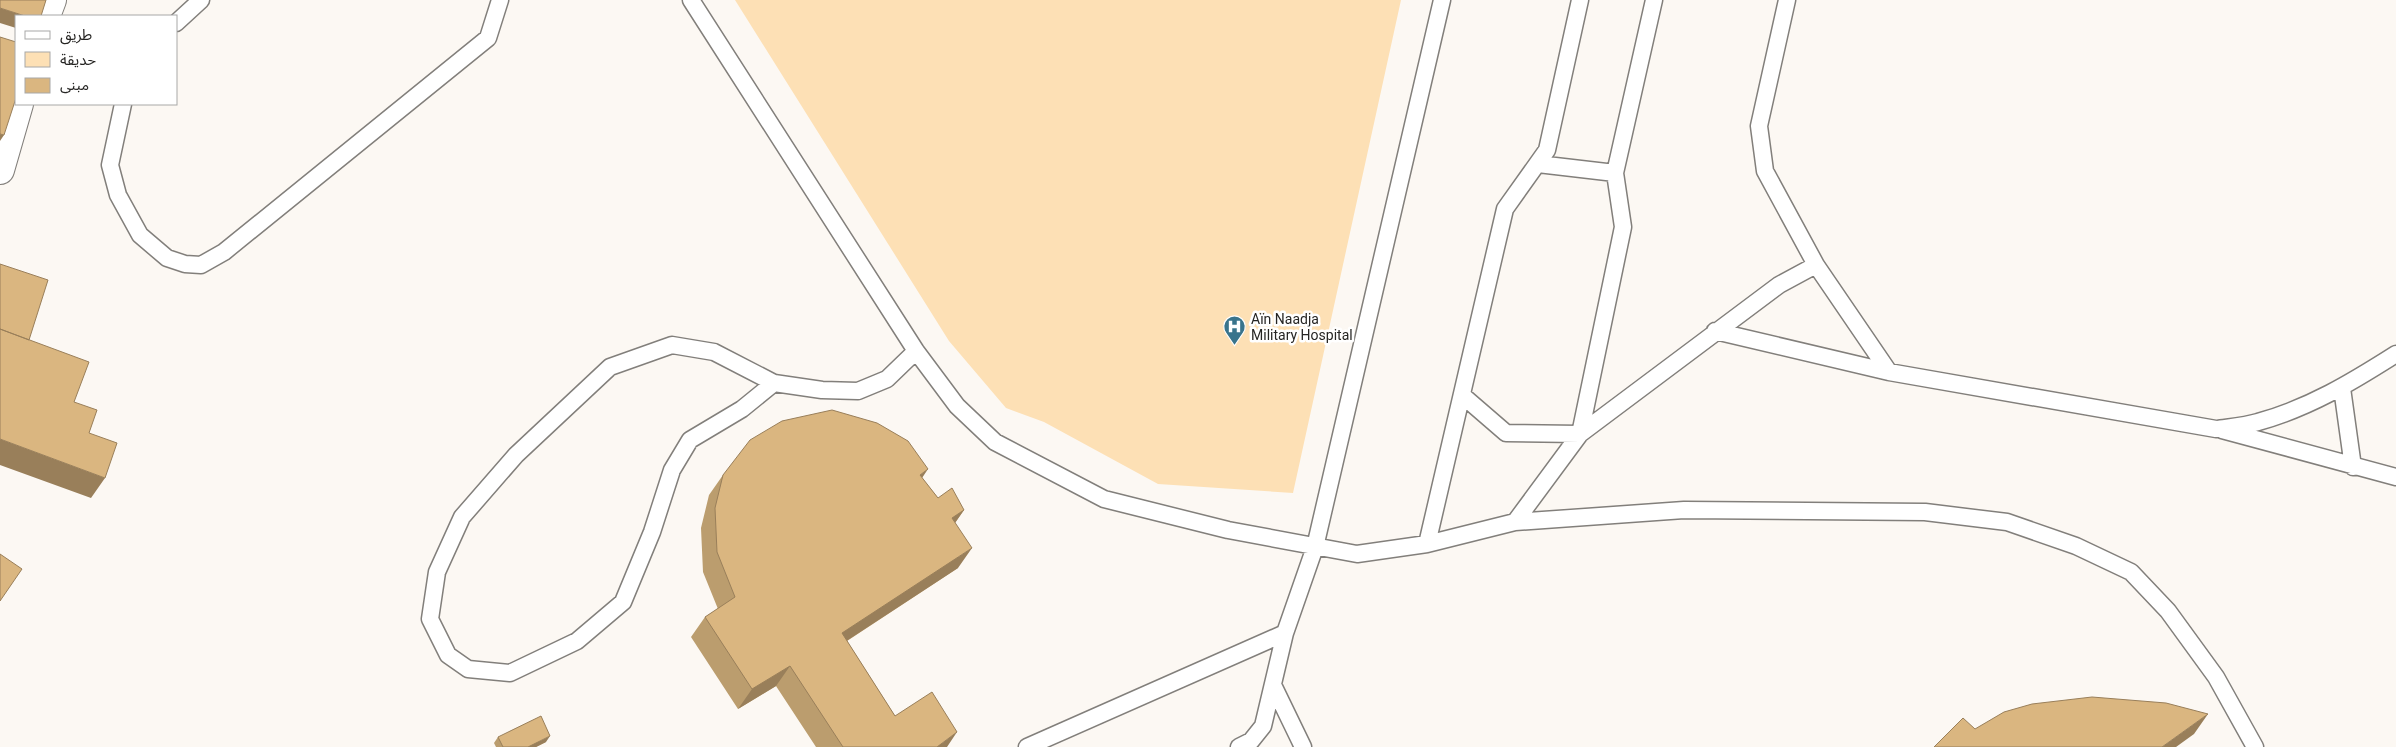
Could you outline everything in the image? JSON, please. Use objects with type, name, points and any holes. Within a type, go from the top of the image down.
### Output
[{"type":"street","points":[[46,15],[52,0]]},
{"type":"street","points":[[0,170],[19,105]]},
{"type":"lane","points":[[178,21],[201,0]]},
{"type":"lane","points":[[123,105],[110,165],[118,195],[140,234],[167,258],[185,264],[200,265],[224,252],[488,38],[500,0]]},
{"type":"lane","points":[[691,0],[916,352],[957,406],[994,442],[1104,499],[1228,530],[1357,554],[1427,544],[1514,522],[1684,510],[1924,512],[2007,522],[2076,546],[2131,572],[2168,611],[2216,676],[2254,747]]},
{"type":"lane","points":[[1239,747],[1250,741],[1263,726],[1285,633],[1315,546],[1442,0]]},
{"type":"lane","points":[[1427,544],[1505,208],[1547,150],[1580,0]]},
{"type":"lane","points":[[1580,434],[1623,227],[1615,173],[1654,0]]},
{"type":"lane","points":[[1787,0],[1759,126],[1765,171],[1816,265],[1889,372]]},
{"type":"lane","points":[[1538,164],[1615,173]]},
{"type":"lane","points":[[1514,522],[1580,434],[1715,331],[1779,285],[1816,265]]},
{"type":"lane","points":[[1715,331],[1889,372],[2216,429],[2396,477]]},
{"type":"lane","points":[[774,383],[742,410],[690,440],[672,470],[652,532],[623,602],[577,641],[510,672],[468,670],[448,655],[430,619],[437,572],[462,516],[516,455],[610,368],[672,345],[714,352],[774,383],[822,390],[858,391],[887,379],[916,352]]},
{"type":"lane","points":[[2216,429],[2256,422],[2292,411],[2342,388],[2396,354]]},
{"type":"lane","points":[[2342,388],[2354,467]]},
{"type":"lane","points":[[1462,395],[1506,433],[1580,434]]},
{"type":"lane","points":[[1027,747],[1285,633]]},
{"type":"lane","points":[[1273,685],[1303,747]]},
{"type":"green space","points":[[735,0],[1401,0],[1293,493],[1158,484],[1044,422],[1006,408],[949,341]]},
{"type":"building","points":[[0,0],[46,0],[41,15],[22,15],[0,8]]},
{"type":"building","points":[[0,37],[15,42],[15,101],[4,135],[0,134]]},
{"type":"building","points":[[0,264],[48,280],[29,340],[0,329]]},
{"type":"building","points":[[0,329],[89,362],[74,402],[97,410],[89,433],[117,443],[105,478],[0,439]]},
{"type":"building","points":[[832,410],[877,423],[908,441],[928,469],[920,475],[938,498],[952,488],[964,510],[952,518],[972,548],[842,633],[895,716],[932,692],[957,732],[937,747],[843,747],[790,666],[752,689],[705,617],[735,597],[717,552],[715,508],[723,475],[750,440],[782,421]]},
{"type":"building","points":[[0,554],[22,569],[0,601]]},
{"type":"building","points":[[2092,697],[2166,703],[2208,714],[2162,747],[1934,747],[1963,718],[1975,729],[2004,712],[2032,704]]},
{"type":"building","points":[[541,716],[550,736],[528,747],[503,747],[498,737]]},
{"type":"place","name":"Aïn Naadja Military Hospital","points":[[1235,346]]}]
